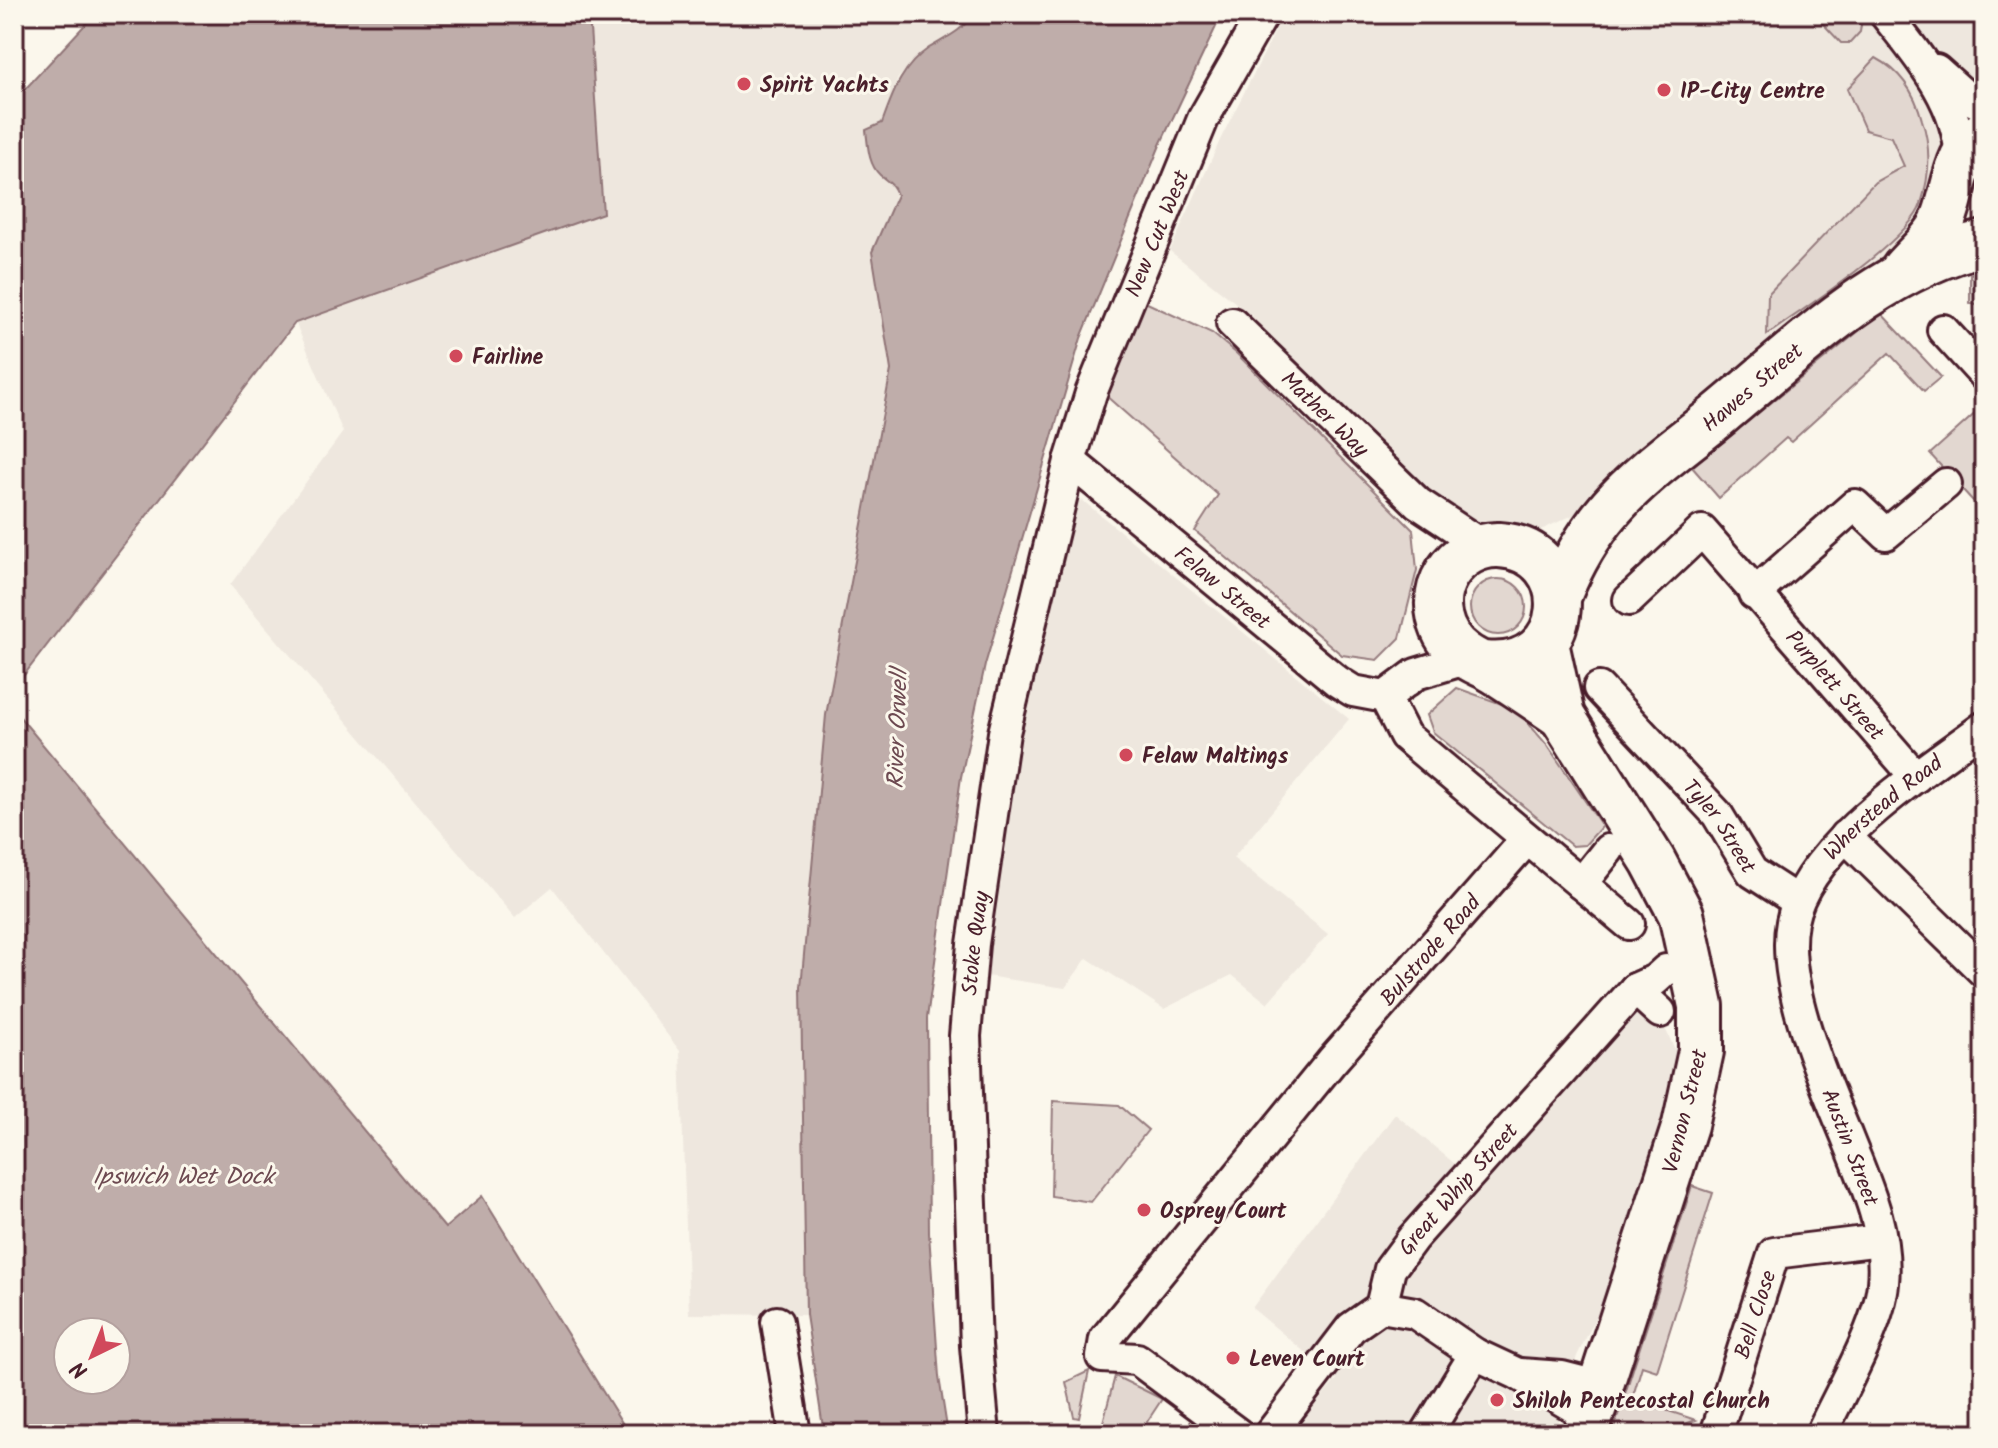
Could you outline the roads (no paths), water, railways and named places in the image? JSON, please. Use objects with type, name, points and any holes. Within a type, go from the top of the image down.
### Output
[{"type":"main road","points":[[1967,156],[1959,196],[1968,216],[1984,231]]},
{"type":"main road","name":"Hawes Street","points":[[1900,274],[1940,228],[1967,156]]},
{"type":"main road","name":"Hawes Street","points":[[1503,546],[1543,542],[1610,508],[1836,319],[1900,274],[1953,250],[1984,243]]},
{"type":"main road","name":"Hawes Street","points":[[1558,597],[1567,574],[1610,508]]},
{"type":"main road","points":[[1477,661],[1512,664],[1536,652],[1546,643],[1556,624],[1558,597],[1543,564],[1529,553],[1503,546],[1468,553],[1449,570],[1440,596],[1447,638],[1477,661],[1562,716]]},
{"type":"main road","points":[[1546,643],[1562,716]]},
{"type":"main road","name":"Vernon Street","points":[[1562,716],[1675,901],[1691,948],[1701,1006],[1701,1051],[1685,1125],[1593,1412]]},
{"type":"street","name":"New Cut West","points":[[1070,461],[1098,374],[1203,119],[1263,14]]},
{"type":"street","points":[[1885,14],[1919,56],[1955,121],[1967,156]]},
{"type":"street","points":[[1919,56],[1964,95],[1984,106]]},
{"type":"street","name":"Mather Way","points":[[1232,323],[1418,503],[1471,538],[1503,546]]},
{"type":"street","points":[[1943,330],[1984,375]]},
{"type":"street","name":"Felaw Street","points":[[1070,461],[1337,681],[1353,691],[1385,697]]},
{"type":"street","name":"Stoke Quay","points":[[984,1434],[976,1346],[965,1036],[973,944],[1004,733],[1070,461]]},
{"type":"street","points":[[1754,594],[1855,505],[1886,534],[1946,484]]},
{"type":"street","name":"Mather Way","points":[[1418,503],[1437,534],[1443,556],[1440,596]]},
{"type":"street","name":"Purplett Street","points":[[1629,600],[1702,531],[1916,777]]},
{"type":"street","points":[[1416,674],[1440,596]]},
{"type":"street","points":[[1477,661],[1416,674],[1385,697],[1405,736],[1629,924]]},
{"type":"street","name":"Tyler Street","points":[[1599,688],[1642,751],[1717,814],[1752,872],[1797,901]]},
{"type":"street","name":"Wherstead Road","points":[[1797,901],[1817,867],[1845,836],[1916,777],[1984,727]]},
{"type":"street","points":[[1845,836],[1980,961]]},
{"type":"street","name":"Bulstrode Road","points":[[1137,1359],[1102,1357],[1105,1339],[1114,1324],[1332,1061],[1527,839]]},
{"type":"street","points":[[1581,884],[1608,850]]},
{"type":"street","name":"Austin Street","points":[[1797,901],[1791,942],[1804,1022],[1876,1209],[1884,1279],[1877,1310],[1821,1434]]},
{"type":"street","name":"Great Whip Street","points":[[1381,1307],[1390,1269],[1413,1238],[1635,989],[1655,980],[1666,970]]},
{"type":"street","points":[[1635,989],[1660,1012]]},
{"type":"street","name":"Bell Close","points":[[1716,1434],[1774,1253],[1881,1240]]},
{"type":"street","points":[[1270,1434],[1351,1328],[1381,1307],[1415,1313],[1475,1354],[1518,1374],[1562,1377],[1593,1412]]},
{"type":"street","points":[[777,1322],[795,1434]]},
{"type":"street","points":[[1114,1324],[1137,1359],[1238,1434]]},
{"type":"street","points":[[1426,1434],[1475,1354]]},
{"type":"water","points":[[95,14],[589,14],[603,213],[295,323],[14,688],[14,101]]},
{"type":"water","name":"River Orwell","points":[[974,14],[1222,14],[1160,145],[1081,338],[985,665],[961,777],[927,1018],[929,1233],[939,1377],[948,1434],[824,1434],[806,1315],[801,987],[826,715],[891,370],[872,252],[897,195],[873,165],[866,130],[882,123],[899,81],[919,55],[959,30]]},
{"type":"water","name":"Ipswich Wet Dock","points":[[14,710],[445,1228],[482,1196],[629,1434],[14,1434]]},
{"type":"place","name":"Spirit Yachts","points":[[744,84]]},
{"type":"place","name":"IP-City Centre","points":[[1664,90]]},
{"type":"place","name":"Fairline","points":[[456,356]]},
{"type":"place","name":"Felaw Maltings","points":[[1126,755]]},
{"type":"place","name":"Osprey Court","points":[[1144,1210]]},
{"type":"place","name":"Leven Court","points":[[1233,1358]]},
{"type":"place","name":"Shiloh Pentecostal Church","points":[[1497,1400]]}]
